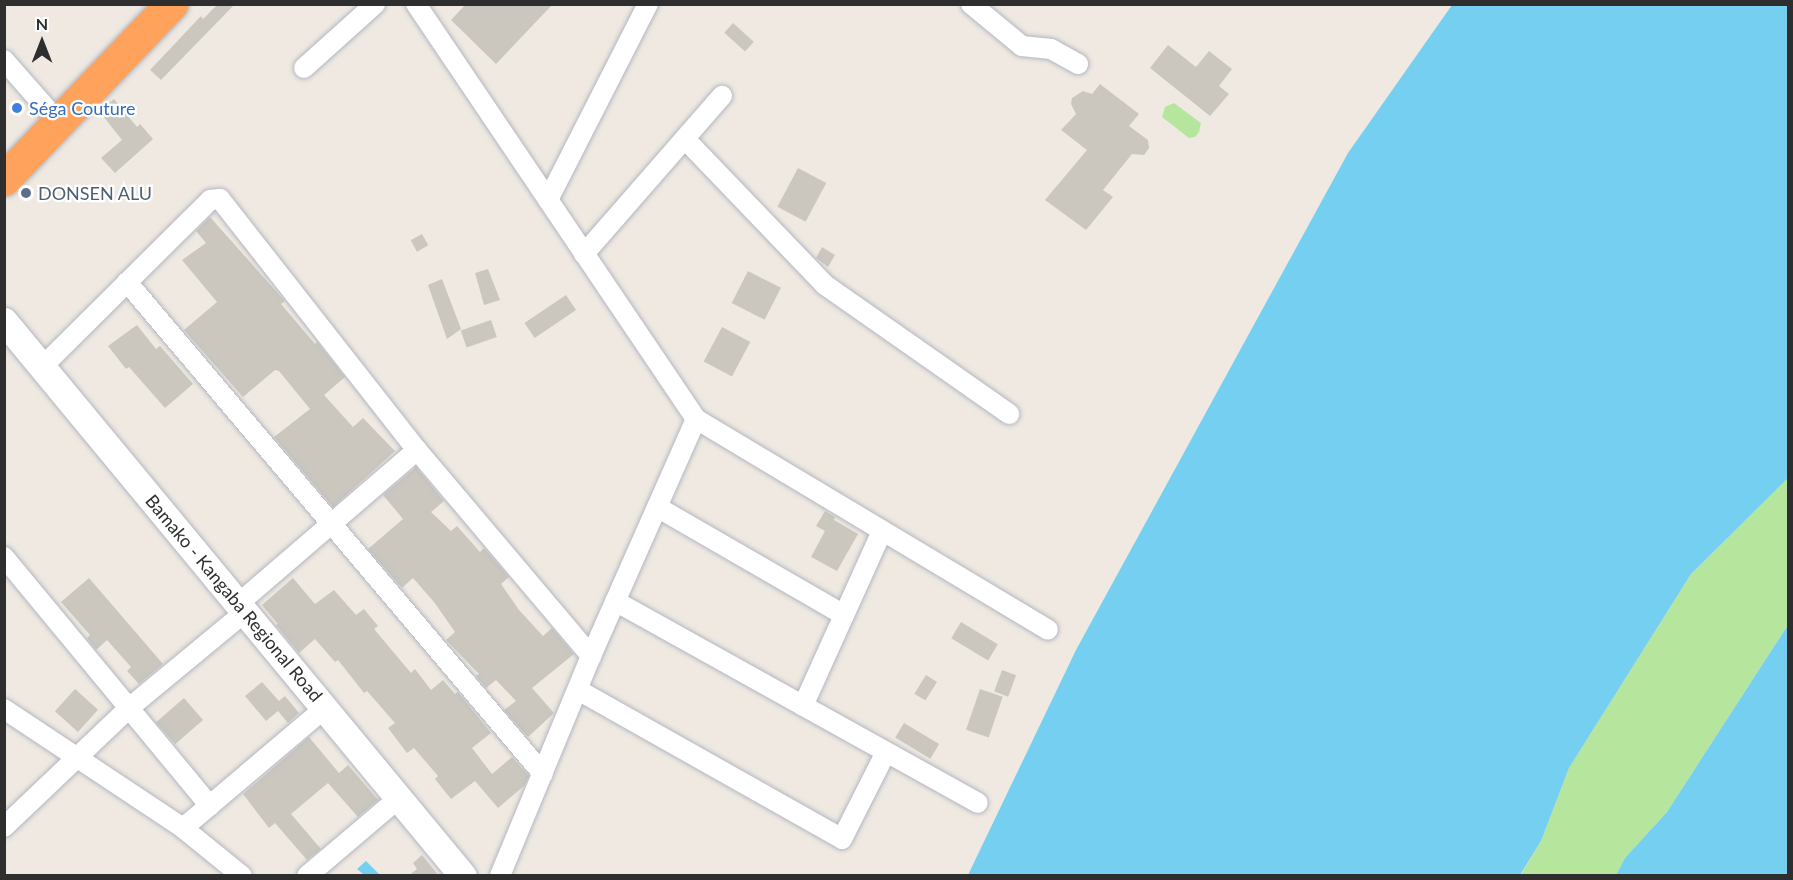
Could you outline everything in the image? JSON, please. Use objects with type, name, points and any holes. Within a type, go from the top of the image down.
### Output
[{"type":"highway","points":[[4,151],[46,108],[159,6]]},
{"type":"highway","points":[[4,179],[159,6]]},
{"type":"street","points":[[304,68],[375,4]]},
{"type":"street","points":[[416,4],[696,419],[1048,630]]},
{"type":"street","points":[[548,200],[648,4]]},
{"type":"street","points":[[971,4],[1022,46],[1052,49],[1078,64]]},
{"type":"street","points":[[4,60],[46,108]]},
{"type":"street","points":[[584,254],[722,96]]},
{"type":"street","points":[[685,139],[825,285],[1008,414]]},
{"type":"street","points":[[42,367],[210,200],[220,199],[417,450],[591,656]]},
{"type":"street","points":[[127,282],[543,774]]},
{"type":"street","name":"Bamako - Kangaba Regional Road","points":[[4,321],[463,876]]},
{"type":"street","points":[[500,876],[591,656],[696,419]]},
{"type":"street","points":[[4,827],[129,708],[242,608],[331,523],[417,450]]},
{"type":"street","points":[[657,507],[844,615]]},
{"type":"street","points":[[803,706],[882,531]]},
{"type":"street","points":[[4,557],[210,806]]},
{"type":"street","points":[[615,601],[978,803]]},
{"type":"street","points":[[578,690],[842,839],[886,752]]},
{"type":"street","points":[[183,828],[324,708]]},
{"type":"street","points":[[4,709],[183,828],[242,876]]},
{"type":"street","points":[[307,876],[399,798]]},
{"type":"green space","points":[[1174,103],[1201,123],[1195,137],[1189,138],[1162,117],[1165,107]]},
{"type":"green space","points":[[1788,478],[1788,625],[1667,812],[1625,858],[1616,875],[1520,876],[1541,841],[1569,768],[1691,574]]},
{"type":"water","points":[[1452,5],[1788,5],[1788,478],[1691,574],[1569,768],[1541,841],[1520,875],[968,875],[1076,650],[1348,153]]},
{"type":"water","points":[[1788,625],[1788,875],[1616,875],[1625,858],[1667,812]]},
{"type":"water","points":[[366,861],[380,875],[364,875],[357,869]]},
{"type":"building","points":[[218,4],[235,4],[161,80],[150,70],[201,16],[203,19]]},
{"type":"building","points":[[466,4],[553,4],[496,64],[451,20]]},
{"type":"building","points":[[733,23],[754,42],[745,51],[724,33]]},
{"type":"building","points":[[1168,45],[1196,67],[1209,51],[1232,69],[1219,86],[1229,94],[1210,116],[1150,68]]},
{"type":"building","points":[[1100,84],[1139,114],[1129,126],[1148,140],[1149,148],[1144,155],[1132,154],[1103,190],[1113,197],[1086,230],[1045,200],[1087,150],[1061,130],[1076,114],[1071,104],[1072,98],[1083,91],[1092,94]]},
{"type":"building","points":[[114,99],[137,127],[140,124],[153,139],[115,173],[101,158],[122,140],[99,111]]},
{"type":"building","points":[[798,168],[826,183],[806,222],[777,207]]},
{"type":"building","points":[[210,217],[285,301],[281,304],[315,344],[317,342],[345,377],[324,395],[353,427],[363,418],[395,451],[333,507],[274,437],[310,409],[279,371],[275,370],[243,397],[184,330],[217,302],[182,260],[206,243],[196,231]]},
{"type":"building","points":[[422,234],[428,245],[417,252],[411,240]]},
{"type":"building","points":[[822,247],[835,255],[828,267],[816,258]]},
{"type":"building","points":[[488,269],[500,300],[484,305],[475,273]]},
{"type":"building","points":[[748,271],[781,288],[765,320],[732,303]]},
{"type":"building","points":[[442,279],[461,329],[447,339],[428,285]]},
{"type":"building","points":[[566,295],[576,310],[535,338],[525,323]]},
{"type":"building","points":[[491,320],[497,337],[467,347],[461,330]]},
{"type":"building","points":[[137,325],[156,349],[160,346],[193,384],[165,408],[129,367],[126,369],[108,346]]},
{"type":"building","points":[[722,327],[750,342],[732,376],[704,361]]},
{"type":"building","points":[[416,467],[444,501],[431,512],[451,531],[457,526],[480,552],[484,548],[509,577],[501,584],[519,610],[543,636],[552,628],[574,654],[532,688],[554,713],[528,737],[504,710],[516,701],[496,680],[486,688],[476,676],[479,674],[446,640],[455,632],[434,602],[413,578],[402,588],[368,549],[403,519],[383,495]]},
{"type":"building","points":[[825,511],[835,517],[834,520],[858,534],[837,571],[811,557],[825,531],[816,526]]},
{"type":"building","points":[[89,578],[163,664],[139,684],[127,671],[131,667],[107,640],[96,650],[87,638],[90,635],[61,602]]},
{"type":"building","points":[[293,578],[315,604],[334,590],[356,615],[364,609],[378,626],[374,629],[411,673],[415,669],[431,690],[443,680],[455,694],[458,692],[491,733],[472,748],[492,774],[512,757],[529,776],[524,786],[498,808],[475,781],[451,799],[435,779],[438,776],[414,748],[407,753],[388,728],[395,723],[367,691],[364,693],[338,660],[335,662],[315,639],[299,653],[276,625],[278,624],[262,605]]},
{"type":"building","points":[[961,622],[998,644],[988,660],[951,638]]},
{"type":"building","points":[[1002,670],[1016,675],[1008,697],[994,692]]},
{"type":"building","points":[[926,675],[937,682],[925,701],[914,694]]},
{"type":"building","points":[[262,682],[279,701],[285,696],[299,713],[288,723],[278,711],[266,721],[245,696]]},
{"type":"building","points":[[75,689],[98,710],[78,732],[55,711]]},
{"type":"building","points":[[980,689],[1003,697],[989,737],[966,730]]},
{"type":"building","points":[[184,698],[203,720],[175,744],[156,722]]},
{"type":"building","points":[[904,723],[939,744],[930,759],[895,738]]},
{"type":"building","points":[[309,737],[339,773],[348,765],[378,800],[358,817],[328,783],[291,814],[321,849],[307,860],[275,823],[269,828],[243,794]]},
{"type":"building","points":[[422,855],[439,876],[408,876],[417,869],[413,863]]},
{"type":"place","name":"Séga Couture","points":[[17,108]]},
{"type":"place","name":"DONSEN ALU","points":[[26,193]]}]
